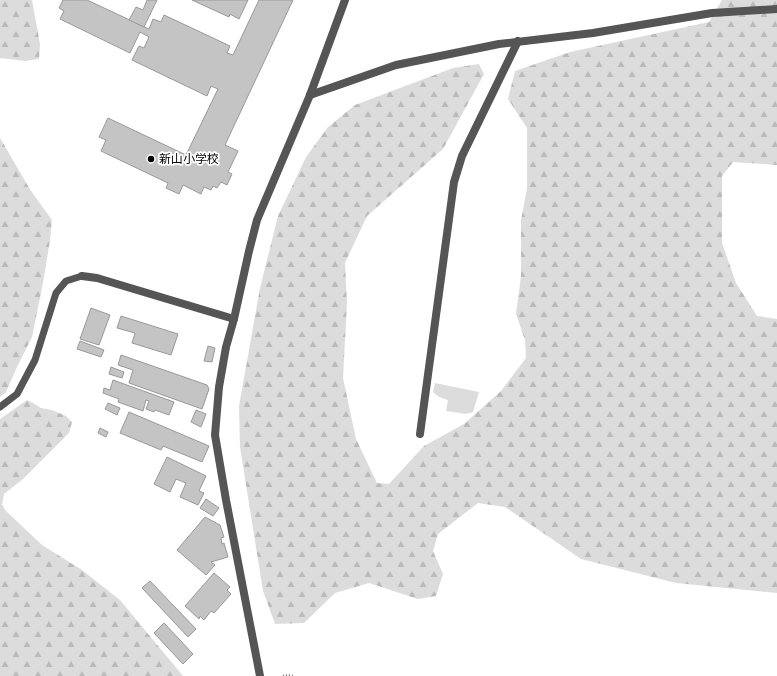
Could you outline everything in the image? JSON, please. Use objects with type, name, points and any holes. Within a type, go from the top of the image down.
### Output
[{"type":"street","points":[[260,676],[215,435],[219,387],[226,347],[257,220],[310,95],[345,0]]},
{"type":"street","points":[[310,95],[396,65],[499,44],[593,33],[712,13],[777,9]]},
{"type":"street","points":[[420,434],[454,182],[462,156],[518,41]]},
{"type":"street","points":[[82,276],[97,278],[234,319]]},
{"type":"lane","points":[[0,407],[17,394],[35,360],[56,293],[66,280],[82,276]]},
{"type":"path","points":[[283,676],[293,676]]},
{"type":"green space","points":[[0,0],[32,0],[40,44],[39,59],[25,61],[0,59]]},
{"type":"green space","points":[[722,0],[777,0],[777,165],[733,162],[722,176],[722,243],[736,283],[757,316],[777,319],[777,593],[676,583],[581,559],[505,507],[478,503],[438,534],[433,551],[443,574],[436,596],[418,599],[369,583],[335,593],[304,623],[275,624],[263,591],[240,447],[239,406],[260,288],[278,216],[306,157],[328,127],[355,105],[453,68],[479,64],[484,74],[443,149],[367,216],[345,263],[347,303],[343,378],[356,439],[377,483],[389,484],[424,446],[464,424],[501,391],[526,358],[525,340],[516,314],[521,276],[521,220],[527,189],[527,128],[508,99],[515,71],[570,52],[709,22]]},
{"type":"green space","points":[[0,138],[31,191],[52,220],[43,283],[32,337],[6,392],[0,397]]},
{"type":"green space","points":[[435,383],[479,392],[473,412],[466,414],[446,411],[448,400],[439,397],[433,392]]},
{"type":"green space","points":[[27,400],[41,408],[52,410],[66,416],[72,422],[69,433],[23,479],[4,494],[2,505],[6,511],[42,545],[82,570],[120,600],[183,676],[0,676],[0,419]]},
{"type":"building","points":[[63,0],[87,0],[149,29],[153,19],[161,22],[164,15],[230,46],[227,53],[233,55],[259,0],[293,0],[225,145],[238,151],[228,172],[232,174],[227,185],[221,182],[217,188],[213,186],[211,190],[204,187],[201,194],[183,185],[179,194],[166,188],[168,183],[101,151],[106,140],[99,137],[108,118],[186,155],[218,89],[211,86],[207,96],[132,60],[139,46],[144,48],[149,37],[140,32],[130,53],[60,19],[64,11],[59,8]]},
{"type":"building","points":[[147,0],[157,0],[144,27],[129,20],[136,7],[143,10]]},
{"type":"building","points":[[192,0],[248,0],[239,19],[230,14],[229,17]]},
{"type":"building","points":[[91,308],[110,315],[99,345],[80,339]]},
{"type":"building","points":[[121,316],[178,334],[171,355],[132,343],[135,333],[117,328]]},
{"type":"building","points":[[80,341],[104,350],[101,357],[77,349]]},
{"type":"building","points":[[208,346],[215,348],[212,362],[204,361]]},
{"type":"building","points":[[121,355],[207,385],[209,389],[202,409],[129,383],[133,370],[118,365]]},
{"type":"building","points":[[111,367],[124,372],[122,378],[109,374]]},
{"type":"building","points":[[113,380],[174,402],[169,415],[155,410],[154,412],[146,409],[149,401],[146,400],[143,411],[118,402],[119,399],[103,393],[104,388],[110,390]]},
{"type":"building","points":[[108,403],[120,408],[117,415],[105,409]]},
{"type":"building","points":[[196,410],[206,414],[201,427],[191,422]]},
{"type":"building","points":[[129,412],[209,446],[202,462],[163,446],[161,450],[120,433]]},
{"type":"building","points":[[100,428],[108,432],[106,437],[98,433]]},
{"type":"building","points":[[167,457],[206,476],[199,491],[204,493],[198,505],[180,497],[186,483],[176,479],[170,492],[154,484]]},
{"type":"building","points":[[206,499],[219,508],[213,516],[200,508]]},
{"type":"building","points":[[205,517],[220,525],[224,537],[221,538],[222,544],[224,543],[228,557],[211,562],[215,565],[206,575],[177,550]]},
{"type":"building","points":[[214,573],[230,587],[227,590],[231,594],[214,613],[211,611],[204,620],[200,616],[199,619],[185,606]]},
{"type":"building","points":[[150,581],[196,629],[188,637],[142,588]]},
{"type":"building","points":[[164,623],[193,654],[183,664],[154,633]]},
{"type":"place","name":"新山小学校","points":[[151,159]]}]
